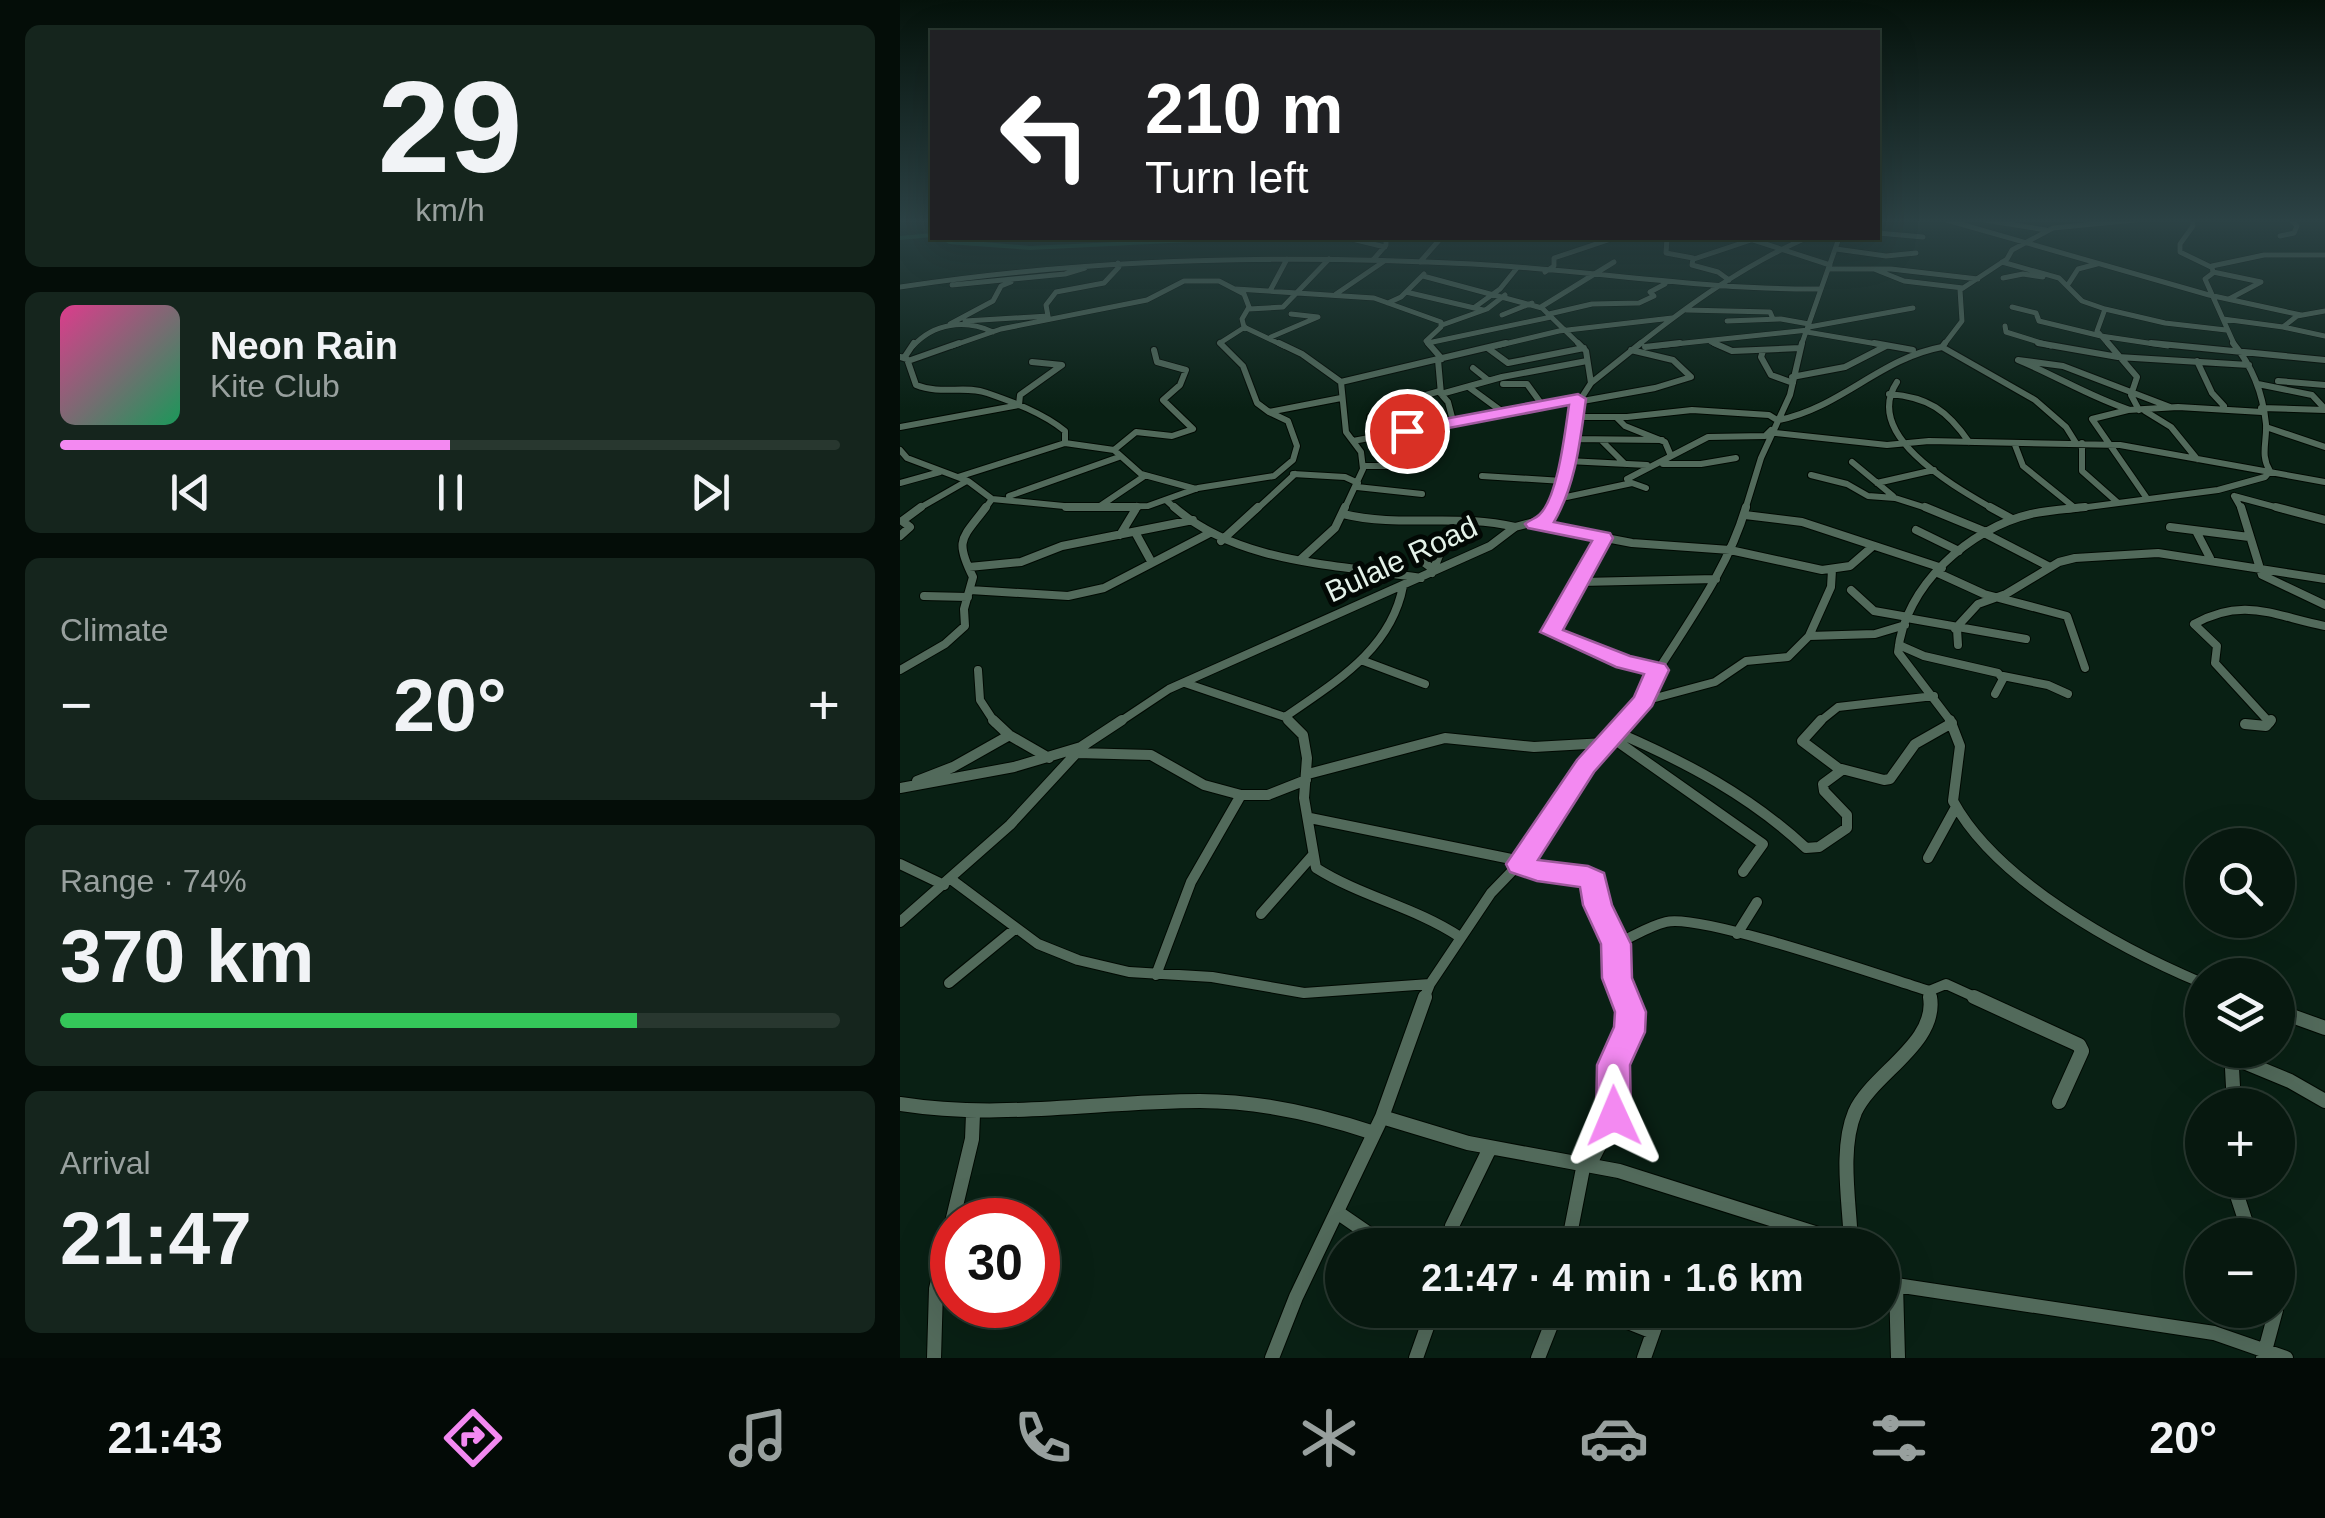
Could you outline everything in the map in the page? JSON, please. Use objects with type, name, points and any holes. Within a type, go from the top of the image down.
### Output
[{"type":"street","points":[[900,288],[933,282]]},
{"type":"street","points":[[900,288],[955,282]]},
{"type":"street","points":[[950,324],[993,302],[1001,286],[1010,282]]},
{"type":"street","points":[[965,321],[1048,316],[1046,305],[1056,292],[1104,282]]},
{"type":"street","points":[[904,359],[993,332],[1147,300],[1177,282]]},
{"type":"street","points":[[1222,282],[1248,299],[1249,309],[1242,319],[1245,327],[1271,337],[1341,382],[1568,331],[1637,319],[1674,318]]},
{"type":"street","points":[[1270,289],[1274,282]]},
{"type":"street","points":[[1249,309],[1282,307],[1295,291],[1311,282]]},
{"type":"street","points":[[1336,294],[1353,282]]},
{"type":"street","points":[[1388,302],[1416,282]]},
{"type":"street","points":[[1448,282],[1541,307],[1584,348],[1591,383]]},
{"type":"street","points":[[1474,307],[1505,282]]},
{"type":"street","points":[[1541,307],[1582,282]]},
{"type":"street","points":[[1659,282],[1713,290],[1820,290]]},
{"type":"street","points":[[1535,524],[1546,519],[1557,499],[1578,400],[1591,383],[1683,310],[1725,282]]},
{"type":"street","points":[[1272,1358],[1382,1117],[1430,984],[1491,893],[1520,863],[1611,738],[1644,701],[1658,670],[1716,579],[1745,515],[1760,458],[1790,395],[1800,348],[1823,282]]},
{"type":"street","points":[[1916,282],[1963,288],[1972,282]]},
{"type":"street","points":[[2067,282],[2082,300],[2104,309],[2171,324],[2226,330]]},
{"type":"street","points":[[2159,282],[2211,299],[2230,299],[2301,315],[2324,312]]},
{"type":"street","points":[[2206,282],[2226,330],[2257,382],[2266,428],[2263,456],[2270,471]]},
{"type":"street","points":[[2230,299],[2260,282]]},
{"type":"street","points":[[1428,343],[1592,304],[1641,302],[1654,296],[1650,292],[1666,283]]},
{"type":"street","points":[[1942,347],[1964,318],[1963,288]]},
{"type":"street","points":[[1235,289],[1336,294],[1388,302],[1442,325]]},
{"type":"street","points":[[1406,292],[1485,310],[1515,322]]},
{"type":"street","points":[[1440,393],[1440,360],[1428,337],[1442,325],[1485,310],[1505,296]]},
{"type":"street","points":[[1502,315],[1532,303]]},
{"type":"street","points":[[2012,307],[2036,313],[2038,321],[2101,336],[2197,350],[2325,360]]},
{"type":"street","points":[[1631,349],[1808,328],[1913,308]]},
{"type":"street","points":[[2104,309],[2097,328],[2138,378],[2132,392],[2141,410],[2172,427],[2197,459]]},
{"type":"street","points":[[1683,310],[1769,311],[1774,319]]},
{"type":"street","points":[[1271,337],[1318,317],[1291,314]]},
{"type":"street","points":[[2283,327],[2301,315]]},
{"type":"street","points":[[1727,321],[1774,319],[1886,346],[1916,350],[1942,347],[2017,388],[2056,418],[2079,443],[2082,471],[2117,502]]},
{"type":"street","points":[[2223,319],[2325,336]]},
{"type":"street","points":[[904,359],[918,339],[938,325],[973,325],[993,332]]},
{"type":"street","points":[[2005,326],[2006,332],[2040,344],[2118,357],[2249,364]]},
{"type":"street","points":[[1245,327],[1220,343],[1242,366],[1254,399],[1288,422],[1296,454],[1280,474]]},
{"type":"street","points":[[1674,344],[1715,342],[1731,350],[1800,348]]},
{"type":"street","points":[[1764,350],[1761,356],[1771,375],[1792,380],[1848,366],[1886,346]]},
{"type":"street","points":[[1489,349],[1511,363],[1584,348]]},
{"type":"street","points":[[1353,441],[1655,388],[1691,377],[1686,368],[1661,354],[1631,349]]},
{"type":"street","points":[[900,450],[903,459],[968,481],[992,498],[1006,497],[1116,454],[1136,432],[1167,437],[1186,434],[1193,428],[1163,400],[1180,385],[1186,370],[1157,362],[1154,350]]},
{"type":"street","points":[[1576,417],[1616,418],[1694,410],[1770,416],[1778,420],[1812,415],[1892,361],[1916,350]]},
{"type":"street","points":[[904,359],[916,385],[932,392],[984,392],[995,401],[1019,405],[1064,429],[1065,443]]},
{"type":"street","points":[[2170,406],[2061,366],[2018,360],[2054,375],[2098,401],[2130,410],[2170,406],[2325,409]]},
{"type":"street","points":[[1370,417],[1407,409],[1422,396],[1587,361]]},
{"type":"street","points":[[1019,405],[1020,395],[1062,365],[1032,362]]},
{"type":"street","points":[[2197,362],[2212,393],[2227,408]]},
{"type":"street","points":[[1473,368],[1488,380]]},
{"type":"street","points":[[904,383],[913,378]]},
{"type":"street","points":[[1300,560],[1334,528],[1364,466],[1363,456],[1346,432],[1341,382]]},
{"type":"street","points":[[1897,382],[1889,394],[1894,430],[1934,470],[2012,520]]},
{"type":"street","points":[[2257,382],[2325,386]]},
{"type":"street","points":[[2257,382],[2312,395],[2325,409]]},
{"type":"street","points":[[1503,384],[1527,384],[1543,406]]},
{"type":"street","points":[[1470,388],[1504,413]]},
{"type":"street","points":[[1440,393],[1448,402],[1453,421]]},
{"type":"street","points":[[1889,394],[1929,398],[1953,418],[1969,442]]},
{"type":"street","points":[[1393,395],[1407,409]]},
{"type":"street","points":[[1269,412],[1341,398]]},
{"type":"street","points":[[900,427],[1019,405]]},
{"type":"street","points":[[2130,410],[2108,420],[2091,420],[2146,497]]},
{"type":"street","points":[[1616,418],[1662,440],[1671,456]]},
{"type":"street","points":[[1661,464],[1708,438],[1765,436],[1778,420]]},
{"type":"street","points":[[2266,428],[2325,448]]},
{"type":"street","points":[[1776,433],[1906,444],[2106,444],[2325,482]]},
{"type":"street","points":[[1572,440],[1662,440]]},
{"type":"street","points":[[1601,440],[1625,464]]},
{"type":"street","points":[[956,477],[1065,443],[1116,454],[1125,467],[1143,477],[1196,489],[1251,484],[1280,474],[1295,474],[1345,477],[1357,485],[1422,494]]},
{"type":"street","points":[[2016,444],[2023,466],[2075,508]]},
{"type":"street","points":[[1568,461],[1650,466],[1736,458]]},
{"type":"street","points":[[1852,462],[1895,498]]},
{"type":"street","points":[[1364,466],[1404,466]]},
{"type":"street","points":[[1628,479],[1650,466]]},
{"type":"street","points":[[1877,483],[1934,470]]},
{"type":"street","points":[[1928,858],[1956,806],[1954,782],[1962,752],[1952,722],[1902,662],[1900,642],[1922,591],[1940,570],[1958,551],[2012,520],[2146,497],[2218,490],[2259,482],[2270,471]]},
{"type":"street","points":[[900,483],[940,472]]},
{"type":"street","points":[[1221,541],[1295,474]]},
{"type":"street","points":[[1811,475],[1847,484],[1868,496],[1895,498],[1941,512],[2050,567]]},
{"type":"street","points":[[1482,476],[1562,481]]},
{"type":"street","points":[[1099,506],[1143,477]]},
{"type":"street","points":[[900,536],[910,526],[901,520],[905,516],[968,481]]},
{"type":"street","points":[[1557,499],[1624,484],[1640,483],[1646,488]]},
{"type":"street","points":[[1006,497],[1041,506],[1137,507],[1168,501],[1196,489]]},
{"type":"street","points":[[2218,490],[2325,520]]},
{"type":"street","points":[[2234,496],[2250,524],[2249,537],[2267,580],[2325,604]]},
{"type":"street","points":[[900,670],[967,623],[964,608],[973,577],[958,550],[960,541],[992,498]]},
{"type":"street","points":[[1168,501],[1208,534],[1244,550],[1421,578]]},
{"type":"street","points":[[1120,535],[1137,507]]},
{"type":"street","points":[[1343,514],[1394,523],[1462,521],[1515,527]]},
{"type":"street","points":[[1745,515],[1802,522],[1940,570],[1994,597],[2067,616],[2085,668]]},
{"type":"street","points":[[970,567],[1021,562],[1056,548],[1193,520]]},
{"type":"street","points":[[1410,546],[1433,571],[1442,548],[1462,521]]},
{"type":"street","points":[[1535,524],[1603,538],[1730,550],[1832,570],[1850,566],[1873,546]]},
{"type":"street","name":"Bulale Road","points":[[902,787],[1079,750],[1182,682],[1490,546],[1515,527],[1535,524]]},
{"type":"street","points":[[2170,527],[2249,537]]},
{"type":"street","points":[[1916,530],[1958,551]]},
{"type":"street","points":[[2196,531],[2210,558]]},
{"type":"street","points":[[1135,532],[1152,563]]},
{"type":"street","points":[[924,596],[1068,596],[1104,588],[1208,534]]},
{"type":"street","points":[[1603,538],[1552,635],[1624,662],[1658,670]]},
{"type":"street","points":[[1958,646],[1956,629],[1978,604],[2065,560],[2133,552],[2210,558],[2325,579]]},
{"type":"street","points":[[1644,701],[1715,682],[1746,661],[1788,657],[1809,636],[1812,621],[1834,580],[1832,570]]},
{"type":"street","points":[[1581,582],[1716,579]]},
{"type":"street","points":[[1285,717],[1361,660],[1396,616],[1403,586]]},
{"type":"street","points":[[1851,590],[1874,611],[2026,639]]},
{"type":"street","points":[[2245,724],[2266,726],[2272,721],[2218,668],[2218,646],[2196,630],[2194,624],[2224,608],[2254,606],[2325,626]]},
{"type":"street","points":[[1875,634],[1907,620]]},
{"type":"street","points":[[1809,636],[1875,634],[1924,656],[2048,685],[2068,694]]},
{"type":"street","points":[[1361,660],[1425,684]]},
{"type":"street","points":[[978,670],[982,706],[1008,736],[1050,758]]},
{"type":"street","points":[[1995,694],[2003,676]]},
{"type":"street","points":[[1182,682],[1285,717],[1303,735],[1307,777],[1304,798],[1310,818],[1312,856],[1324,875],[1432,918],[1460,936]]},
{"type":"street","points":[[1934,696],[1838,707],[1825,715],[1802,741],[1842,770],[1890,779],[1909,748],[1934,728],[1952,722]]},
{"type":"street","points":[[902,787],[963,762],[1008,736]]},
{"type":"street","points":[[900,922],[1010,825],[1079,750],[1151,754],[1204,785],[1241,796],[1268,795],[1307,777],[1445,738],[1534,747],[1611,738],[1695,765],[1731,786],[1810,849],[1849,824],[1822,784],[1842,770]]},
{"type":"street","points":[[1611,738],[1638,762],[1720,811],[1762,844],[1762,850],[1742,872]]},
{"type":"street","points":[[1156,975],[1172,918],[1194,872],[1241,796]]},
{"type":"street","points":[[1956,806],[1990,848],[2085,923],[2136,954],[2185,976]]},
{"type":"street","points":[[1310,818],[1591,878],[1597,905],[1616,944],[1617,978],[1628,1001],[1630,1026],[1613,1065],[1615,1110],[1587,1164],[1572,1228]]},
{"type":"street","points":[[1261,914],[1312,856]]},
{"type":"street","points":[[900,864],[986,902],[1038,944],[1068,957],[1156,975],[1212,976],[1265,990],[1304,993],[1430,984]]},
{"type":"street","points":[[1737,934],[1757,902]]},
{"type":"street","points":[[1616,944],[1671,920],[1737,934],[1928,992],[1946,984],[2078,1045],[2082,1050],[2077,1066],[2059,1092],[2059,1102]]},
{"type":"street","points":[[949,983],[1016,928]]},
{"type":"street","points":[[1851,1228],[1850,1142],[1855,1114],[1864,1096],[1925,1028],[1933,1002],[1928,992]]},
{"type":"street","points":[[2295,1017],[2325,1028]]},
{"type":"street","points":[[2262,1068],[2325,1101]]},
{"type":"street","points":[[900,1104],[973,1114],[1244,1102],[1374,1133]]},
{"type":"street","points":[[934,1358],[936,1289],[972,1139],[973,1114]]},
{"type":"street","points":[[1382,1117],[1490,1148],[1587,1164],[1795,1228]]},
{"type":"street","points":[[1452,1228],[1490,1148]]},
{"type":"street","points":[[1336,1212],[1360,1228]]},
{"type":"street","points":[[1900,1284],[2214,1333],[2264,1354],[2286,1358]]},
{"type":"street","points":[[1416,1358],[1427,1328]]},
{"type":"street","points":[[1538,1358],[1549,1328]]},
{"type":"street","points":[[1643,1328],[1653,1332]]},
{"type":"street","points":[[1644,1358],[1654,1328]]},
{"type":"street","points":[[1894,1328],[1898,1358]]},
{"type":"street","points":[[2264,1354],[2271,1328]]},
{"type":"route","points":[[1407,431],[1578,399],[1557,499],[1546,519],[1535,524],[1603,538],[1551,632],[1624,662],[1658,670],[1644,701],[1586,766],[1520,864],[1528,869],[1588,876],[1594,881],[1597,905],[1616,944],[1617,978],[1630,1012],[1629,1032],[1620,1042],[1613,1065],[1614,1116]]}]
